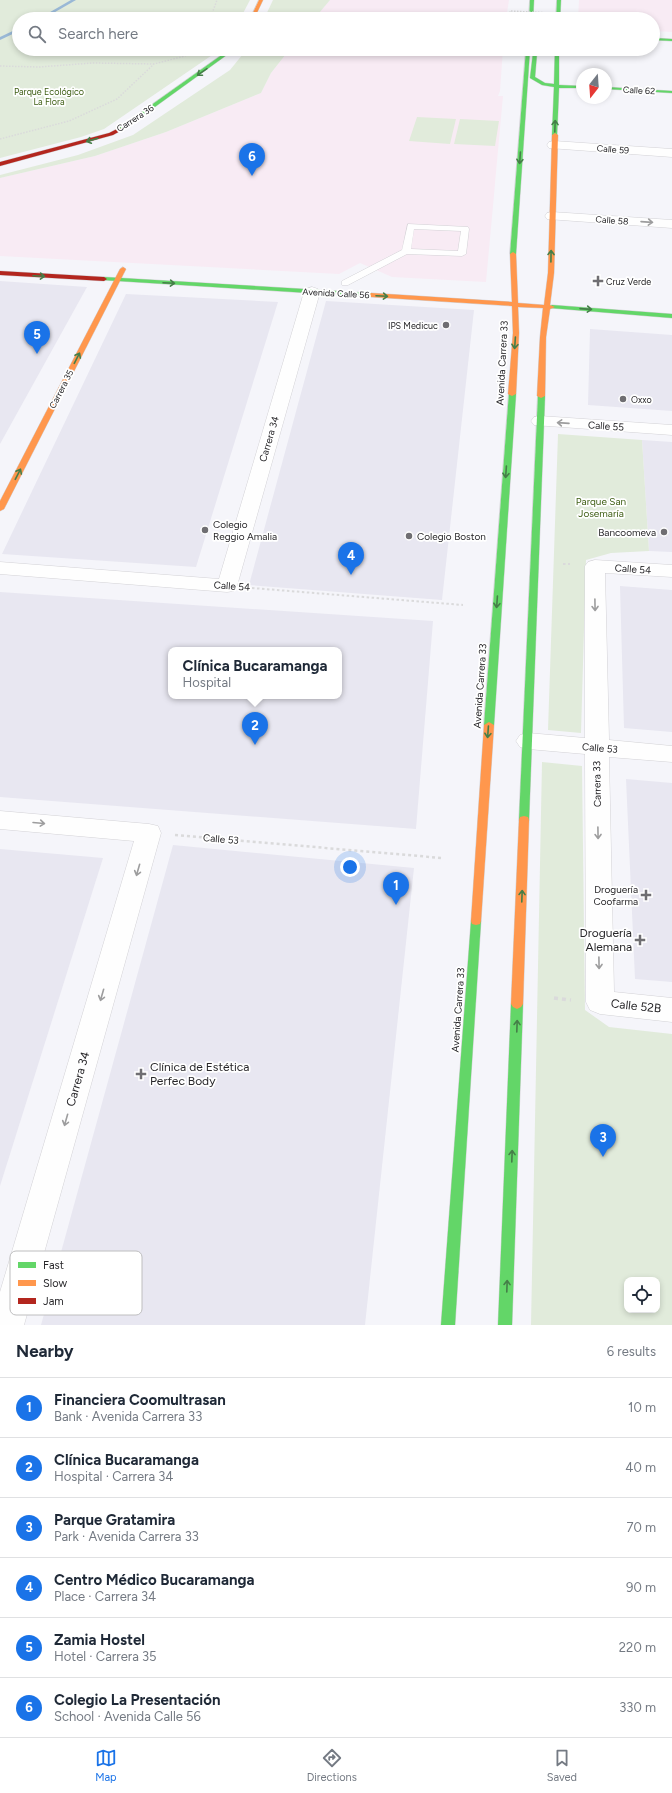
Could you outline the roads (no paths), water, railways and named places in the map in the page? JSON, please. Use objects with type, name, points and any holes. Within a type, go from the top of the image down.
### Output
[{"type":"main road","points":[[255,12],[261,0]]},
{"type":"main road","points":[[531,12],[532,0]]},
{"type":"main road","points":[[558,12],[559,0]]},
{"type":"main road","points":[[660,39],[672,40]]},
{"type":"main road","name":"Carrera 36","points":[[0,164],[111,134],[127,125],[223,56]]},
{"type":"main road","name":"Avenida Carrera 33","points":[[448,1325],[514,349],[515,304],[518,293],[513,254],[527,56]]},
{"type":"main road","points":[[535,56],[532,78],[544,84],[576,87]]},
{"type":"main road","points":[[505,1325],[543,337],[551,273],[557,56]]},
{"type":"main road","name":"Calle 62","points":[[612,88],[672,92]]},
{"type":"main road","name":"Carrera 35","points":[[0,509],[123,269]]},
{"type":"main road","name":"Avenida Calle 56","points":[[0,273],[547,306],[672,316]]},
{"type":"main road","name":"Avenida Calle 56","points":[[341,282],[360,284]]},
{"type":"main road","points":[[503,292],[518,293]]},
{"type":"street","name":"Calle 59","points":[[554,145],[672,153]]},
{"type":"street","name":"Calle 58","points":[[552,216],[672,224]]},
{"type":"street","name":"Carrera 34","points":[[227,586],[312,292]]},
{"type":"street","name":"Calle 55","points":[[540,422],[672,430]]},
{"type":"street","name":"Calle 54","points":[[595,566],[672,572]]},
{"type":"street","name":"Carrera 33","points":[[595,566],[600,1002]]},
{"type":"street","name":"Calle 54","points":[[0,568],[227,586]]},
{"type":"street","name":"Calle 53","points":[[528,741],[672,754]]},
{"type":"street","name":"Carrera 34","points":[[0,820],[149,833],[28,1251]]},
{"type":"street","name":"Calle 52B","points":[[600,1002],[672,1010]]},
{"type":"street","name":"Carrera 34","points":[[7,1325],[10,1315]]},
{"type":"lane","points":[[341,282],[406,251],[462,254],[465,229],[411,226],[406,251]]},
{"type":"waterway","points":[[53,12],[74,0]]},
{"type":"waterway","points":[[0,39],[12,33]]},
{"type":"place","name":"Colegio La Presentación","points":[[252,176]]},
{"type":"place","name":"Cruz Verde","points":[[598,281]]},
{"type":"place","name":"IPS Medicuc","points":[[446,325]]},
{"type":"place","name":"Zamia Hostel","points":[[37,354]]},
{"type":"place","name":"Oxxo","points":[[623,399]]},
{"type":"place","name":"Colegio Reggio Amalia","points":[[205,530]]},
{"type":"place","name":"Bancoomeva","points":[[664,532]]},
{"type":"place","name":"Colegio Boston","points":[[409,536]]},
{"type":"place","name":"Centro Médico Bucaramanga","points":[[351,575]]},
{"type":"place","name":"Clínica Bucaramanga","points":[[255,745]]},
{"type":"place","name":"Droguería Coofarma","points":[[646,895]]},
{"type":"place","name":"Financiera Coomultrasan","points":[[396,905]]},
{"type":"place","name":"Droguería Alemana","points":[[640,940]]},
{"type":"place","name":"Clínica de Estética Perfec Body","points":[[141,1074]]},
{"type":"place","name":"Parque Gratamira","points":[[603,1157]]},
{"type":"park label","name":"Parque Ecológico La Flora","points":[[49,96]]},
{"type":"park label","name":"Parque San Josemaría","points":[[601,506]]}]
